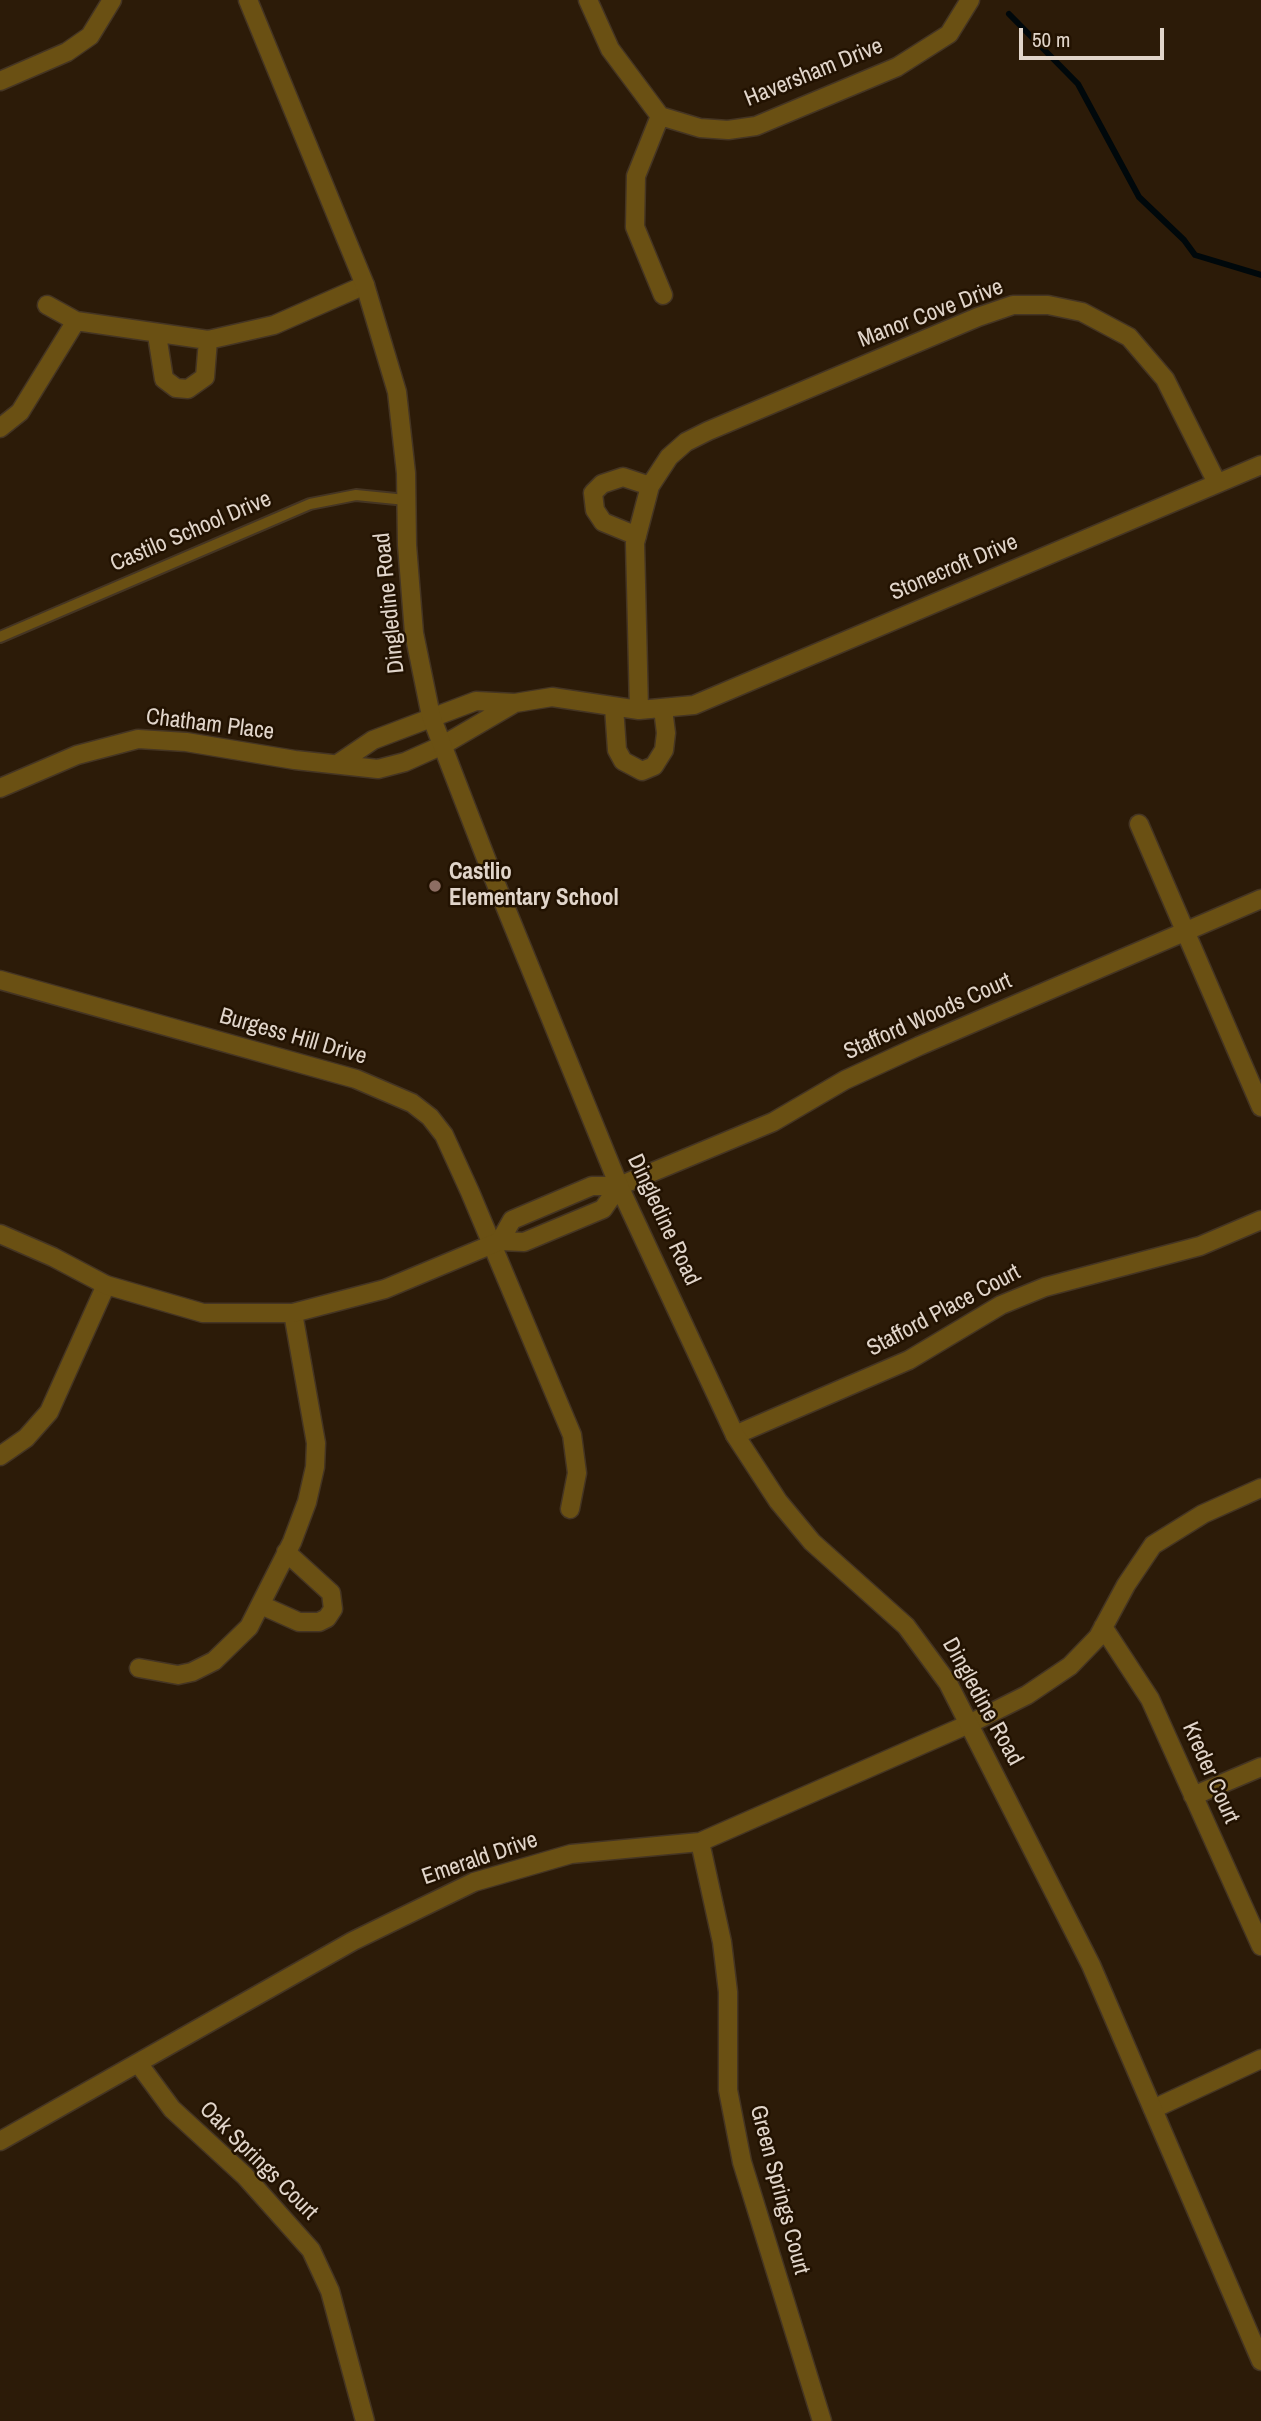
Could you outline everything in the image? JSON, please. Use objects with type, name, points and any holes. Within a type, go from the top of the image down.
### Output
[{"type":"street","points":[[0,81],[67,52],[90,36],[112,0]]},
{"type":"street","name":"Dingledine Road","points":[[248,0],[365,285],[397,392],[406,473],[414,633],[431,716],[619,1186],[735,1435],[778,1501],[812,1542],[921,1643],[948,1683],[1091,1965],[1261,2361]]},
{"type":"street","points":[[588,0],[610,49],[660,116],[636,177],[635,227],[663,295]]},
{"type":"street","name":"Haversham Drive","points":[[660,116],[700,128],[728,130],[756,126],[839,92],[925,52],[949,34],[970,0]]},
{"type":"street","points":[[47,305],[76,321],[208,341],[274,325],[365,285]]},
{"type":"street","name":"Manor Cove Drive","points":[[639,710],[637,536],[650,486],[669,457],[686,442],[708,430],[978,317],[1013,305],[1037,305],[1082,312],[1129,337],[1165,379],[1217,483]]},
{"type":"street","points":[[0,428],[20,412],[76,321]]},
{"type":"street","points":[[158,335],[164,379],[176,388],[188,389],[205,377],[208,341]]},
{"type":"street","name":"Stonecroft Drive","points":[[431,716],[476,701],[515,703],[552,696],[639,710],[694,705],[1261,465]]},
{"type":"street","points":[[637,536],[603,522],[595,510],[593,493],[603,484],[623,477],[650,486]]},
{"type":"street","name":"Stonecroft Drive","points":[[443,745],[515,703]]},
{"type":"street","points":[[614,707],[617,750],[623,761],[642,771],[654,766],[664,750],[666,733],[663,709]]},
{"type":"street","points":[[339,763],[373,740],[431,716]]},
{"type":"street","name":"Chatham Place","points":[[0,788],[77,755],[138,739],[378,769],[405,762],[443,745]]},
{"type":"street","points":[[1139,824],[1261,1107]]},
{"type":"street","name":"Stafford Woods Court","points":[[619,1186],[737,1139],[798,1109],[857,1074],[1261,900]]},
{"type":"street","name":"Burgess Hill Drive","points":[[0,980],[356,1079],[412,1103],[430,1116],[444,1135],[496,1243],[572,1435],[577,1473],[570,1509]]},
{"type":"street","points":[[496,1243],[512,1220],[592,1186],[619,1186]]},
{"type":"street","points":[[0,1234],[53,1257],[106,1285],[203,1313],[293,1313],[385,1289],[496,1243],[524,1242],[603,1209],[619,1186]]},
{"type":"street","name":"Stafford Place Court","points":[[735,1435],[909,1360],[1001,1305],[1045,1287],[1200,1246],[1261,1220]]},
{"type":"street","points":[[0,1455],[26,1438],[49,1412],[106,1285]]},
{"type":"street","points":[[139,1668],[178,1675],[192,1672],[214,1661],[249,1627],[286,1552],[307,1502],[315,1467],[316,1443],[293,1313]]},
{"type":"street","name":"Emerald Drive","points":[[0,2141],[353,1941],[474,1882],[571,1854],[701,1842],[970,1724],[1027,1695],[1070,1666],[1103,1627],[1126,1585],[1153,1545],[1203,1514],[1261,1488]]},
{"type":"street","points":[[261,1605],[299,1622],[319,1622],[327,1618],[333,1609],[331,1593],[286,1552]]},
{"type":"street","name":"Kreder Court","points":[[1103,1627],[1150,1699],[1261,1945]]},
{"type":"street","points":[[1193,1796],[1261,1767]]},
{"type":"street","name":"Green Springs Court","points":[[701,1842],[722,1942],[728,1992],[728,2090],[741,2162],[822,2421]]},
{"type":"street","points":[[1153,2109],[1261,2059]]},
{"type":"street","name":"Oak Springs Court","points":[[138,2063],[172,2109],[245,2176],[311,2250],[330,2291],[365,2421]]},
{"type":"lane","name":"Castilo School Drive","points":[[0,637],[310,504],[356,495],[406,500]]},
{"type":"waterway","points":[[1009,14],[1078,84],[1139,197],[1184,240],[1195,255],[1261,275]]},
{"type":"place","name":"Castlio Elementary School","points":[[435,886]]}]
